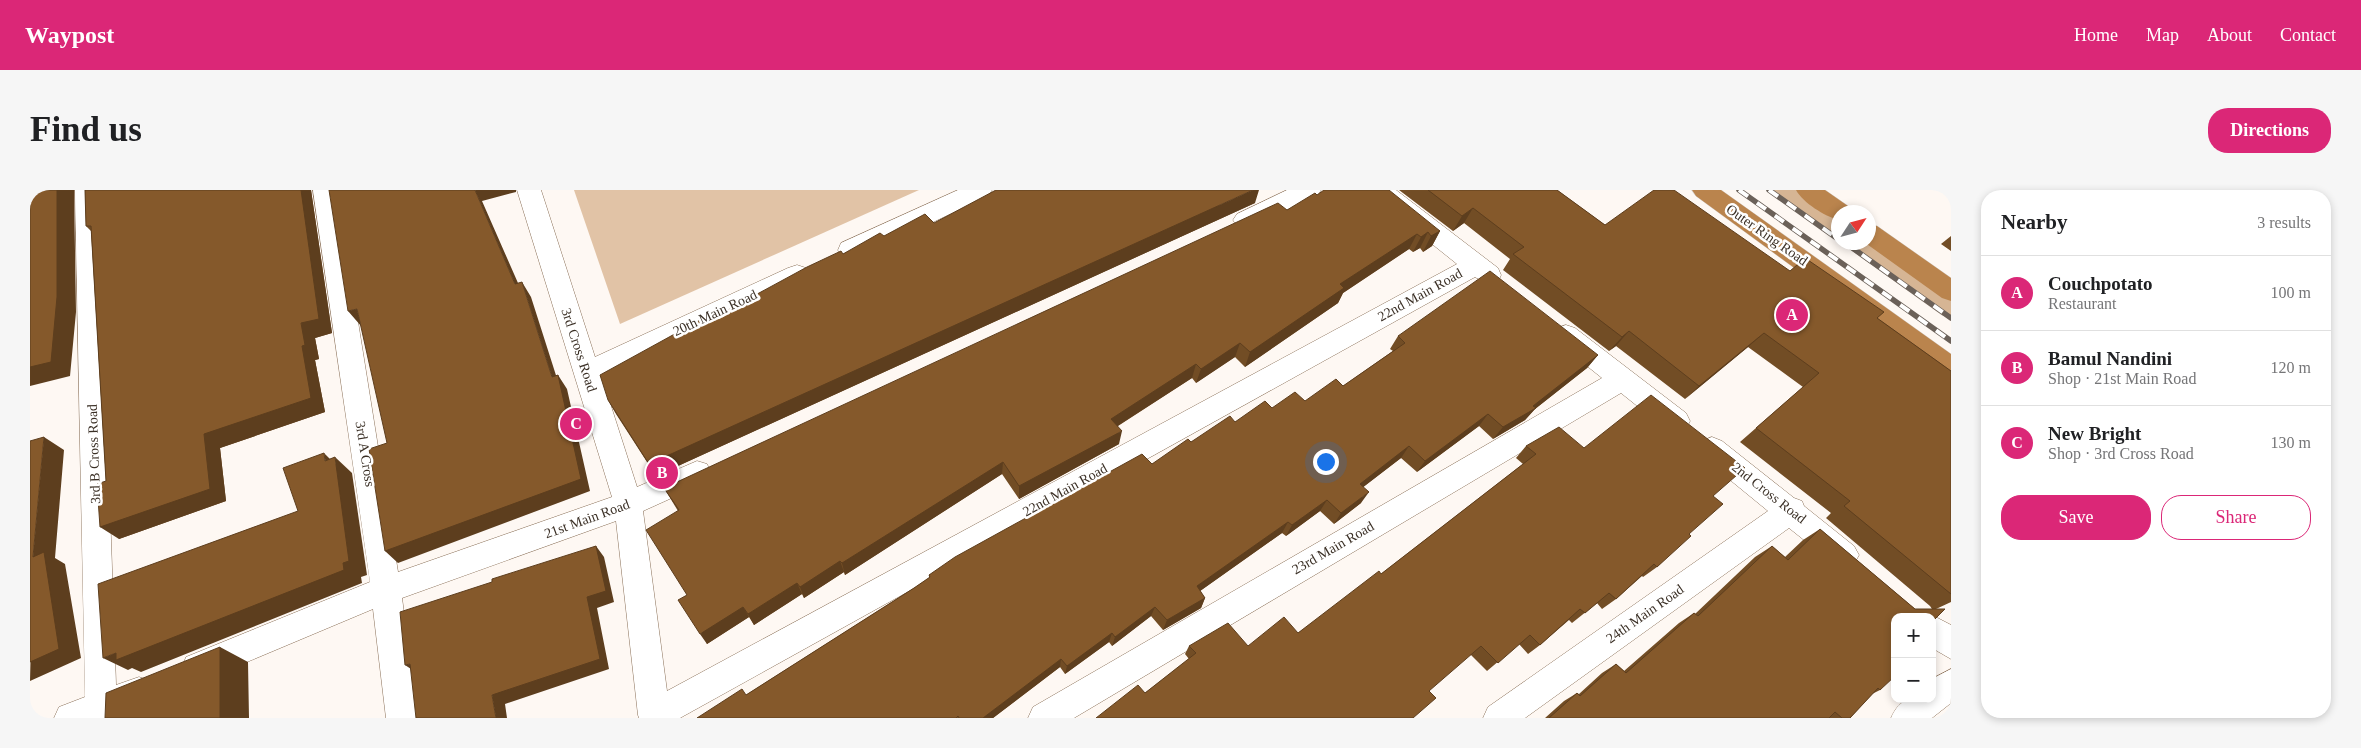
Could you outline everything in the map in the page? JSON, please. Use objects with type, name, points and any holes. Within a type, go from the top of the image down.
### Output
[{"type":"highway","name":"Outer Ring Road","points":[[1704,190],[1951,368]]},
{"type":"highway","points":[[1808,190],[1831,206]]},
{"type":"highway","points":[[1876,239],[1951,291]]},
{"type":"main road","points":[[1720,190],[1951,354]]},
{"type":"main road","points":[[1785,190],[1831,223]]},
{"type":"main road","points":[[1870,250],[1951,308]]},
{"type":"street","name":"3rd B Cross Road","points":[[87,190],[101,713]]},
{"type":"street","name":"3rd A Cross","points":[[325,190],[386,590],[402,718]]},
{"type":"street","name":"3rd Cross Road","points":[[529,190],[628,504],[654,716]]},
{"type":"street","name":"20th Main Road","points":[[587,373],[980,190]]},
{"type":"street","points":[[1220,231],[1309,190]]},
{"type":"street","points":[[1380,190],[1507,289]]},
{"type":"street","name":"22nd Main Road","points":[[654,716],[1476,265]]},
{"type":"street","name":"2nd Cross Road","points":[[1546,319],[1792,510],[1866,573]]},
{"type":"street","name":"23rd Main Road","points":[[1044,718],[1623,379]]},
{"type":"street","name":"21st Main Road","points":[[70,718],[101,713],[170,679],[386,590],[628,504],[718,463]]},
{"type":"street","name":"24th Main Road","points":[[1499,718],[1792,510]]},
{"type":"street","points":[[1936,632],[1951,644]]},
{"type":"street","points":[[1936,696],[1951,684]]},
{"type":"street","points":[[1907,718],[1927,703]]},
{"type":"shaded area","points":[[574,190],[919,190],[620,324]]},
{"type":"building","points":[[30,190],[57,190],[57,297],[51,362],[30,367]]},
{"type":"building","points":[[85,190],[301,190],[319,319],[301,323],[305,345],[302,346],[311,398],[204,434],[210,489],[100,527],[97,484],[106,481],[91,226],[86,226]]},
{"type":"building","points":[[329,190],[475,190],[515,284],[522,282],[552,377],[558,375],[581,479],[385,551],[369,449],[387,443],[357,309],[348,311]]},
{"type":"building","points":[[996,190],[1253,190],[649,464],[608,400],[600,375],[711,314],[713,318],[807,267],[841,251],[843,254],[880,233],[884,236],[925,214],[934,223]]},
{"type":"building","points":[[1324,190],[1389,190],[1440,231],[1431,236],[1428,232],[1421,237],[1417,234],[1340,284],[1344,288],[1250,352],[1240,343],[1201,369],[1196,364],[1111,419],[1122,431],[1019,486],[1003,462],[842,563],[840,561],[800,587],[797,583],[748,614],[743,607],[700,634],[678,600],[687,595],[646,530],[679,510],[664,488],[1278,203],[1287,210],[1315,193],[1317,195]]},
{"type":"building","points":[[1428,190],[1557,190],[1605,225],[1654,190],[1674,190],[1790,271],[1805,258],[1884,312],[1877,318],[1951,371],[1951,594],[1844,506],[1850,501],[1756,428],[1819,373],[1764,333],[1699,386],[1629,331],[1622,337],[1513,254],[1524,247],[1473,208],[1462,216]]},
{"type":"building","points":[[1490,271],[1598,355],[1533,406],[1536,408],[1503,427],[1488,414],[1425,461],[1409,446],[1360,484],[1369,492],[1341,513],[1327,500],[1292,525],[1288,522],[1197,586],[1205,598],[1167,620],[1155,607],[1115,637],[1112,633],[1067,666],[1061,659],[983,718],[959,718],[958,716],[956,718],[697,718],[742,689],[746,695],[914,588],[955,557],[1142,454],[1152,464],[1188,439],[1191,442],[1230,416],[1235,422],[1265,401],[1272,408],[1295,392],[1305,401],[1336,379],[1343,386],[1405,343],[1398,336]]},
{"type":"building","points":[[1651,395],[1745,468],[1713,496],[1723,504],[1689,534],[1691,536],[1657,567],[1654,564],[1616,599],[1609,593],[1585,613],[1580,609],[1540,645],[1530,635],[1498,663],[1481,646],[1429,691],[1436,698],[1413,718],[1096,718],[1138,685],[1145,693],[1196,653],[1189,646],[1228,623],[1248,646],[1284,617],[1298,633],[1379,571],[1381,574],[1536,454],[1526,446],[1559,427],[1584,448]]},
{"type":"building","points":[[44,437],[33,557],[44,552],[59,649],[30,662],[30,441]]},
{"type":"building","points":[[324,453],[325,461],[335,457],[349,561],[343,563],[344,570],[116,660],[116,653],[103,658],[98,584],[298,511],[283,468]]},
{"type":"building","points":[[1820,529],[1915,609],[1945,609],[1936,618],[1936,613],[1891,613],[1891,680],[1880,690],[1878,688],[1850,718],[1842,718],[1835,712],[1829,718],[1549,718],[1577,693],[1580,696],[1616,664],[1626,673],[1694,613],[1698,616],[1772,546],[1788,560]]},
{"type":"building","points":[[596,546],[606,591],[587,597],[600,659],[492,695],[496,718],[416,718],[410,664],[405,665],[400,612],[492,582],[492,579]]},
{"type":"building","points":[[220,647],[220,718],[105,718],[106,693]]},
{"type":"railway","points":[[1739,190],[1951,341]]},
{"type":"railway","points":[[1769,190],[1831,234]]},
{"type":"railway","points":[[1855,250],[1951,318]]},
{"type":"place","name":"Couchpotato","points":[[1792,315]]},
{"type":"place","name":"New Bright","points":[[576,424]]},
{"type":"place","name":"Bamul Nandini","points":[[662,473]]}]
